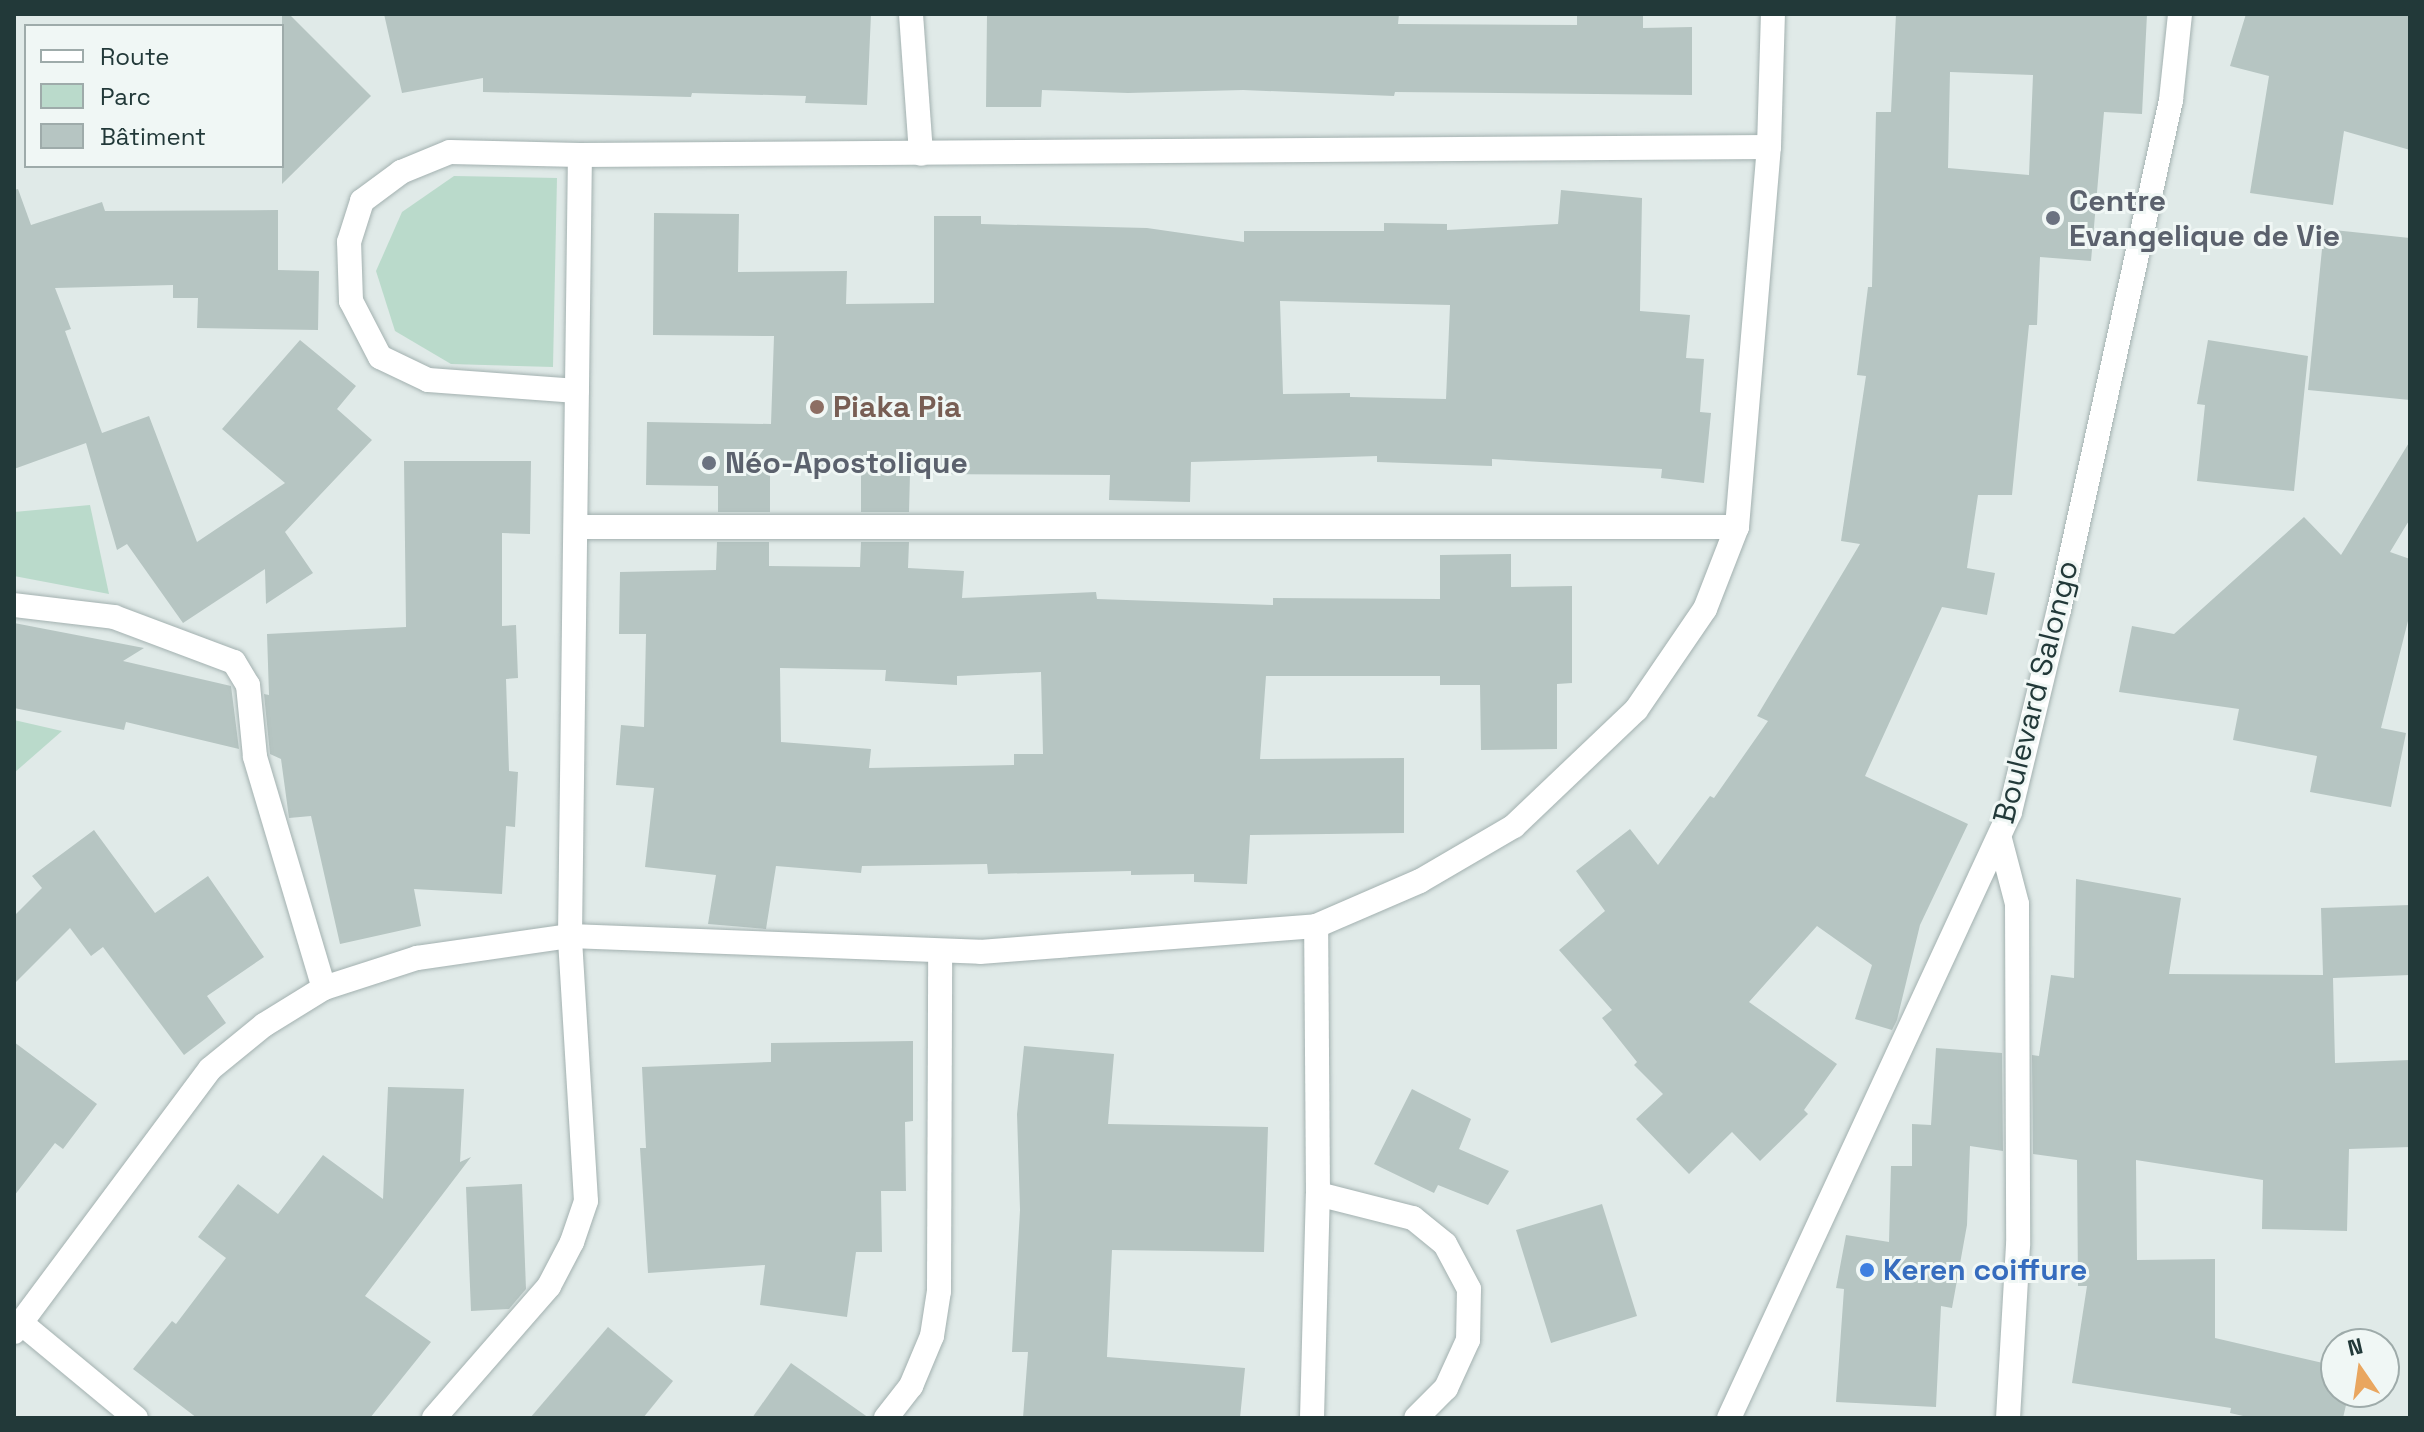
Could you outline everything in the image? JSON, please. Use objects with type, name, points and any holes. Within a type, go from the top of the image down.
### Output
[{"type":"street","points":[[911,14],[921,154]]},
{"type":"street","points":[[136,1418],[18,1328],[210,1069],[264,1025],[324,988],[417,958],[570,936],[980,952],[1316,926],[1420,881],[1514,826],[1636,710],[1705,609],[1737,527],[1769,147],[1773,14]]},
{"type":"street","name":"Boulevard Salongo","points":[[1729,1418],[2010,812],[2059,610],[2171,100],[2180,14]]},
{"type":"street","points":[[577,391],[428,380],[380,357],[351,301],[349,242],[362,201],[401,172],[450,152],[580,155],[921,154],[1769,147]]},
{"type":"street","points":[[434,1418],[549,1286],[572,1242],[586,1201],[570,936],[578,527],[580,155]]},
{"type":"street","points":[[578,527],[1737,527]]},
{"type":"street","points":[[14,605],[114,617],[234,662],[248,685],[255,757],[324,988]]},
{"type":"street","points":[[2000,839],[2017,904],[2018,1245],[2008,1418]]},
{"type":"street","points":[[1312,1418],[1318,1194],[1316,926]]},
{"type":"street","points":[[886,1418],[911,1386],[932,1336],[939,1291],[940,951]]},
{"type":"street","points":[[1318,1194],[1413,1218],[1445,1244],[1469,1289],[1468,1340],[1446,1388],[1416,1418]]},
{"type":"green space","points":[[454,176],[557,178],[553,367],[451,364],[395,331],[376,271],[402,212]]},
{"type":"green space","points":[[90,505],[109,594],[14,576],[14,512]]},
{"type":"green space","points":[[14,720],[62,731],[14,773]]},
{"type":"building","points":[[282,14],[289,14],[371,96],[282,184],[284,24]]},
{"type":"building","points":[[384,14],[871,14],[867,105],[805,103],[806,96],[692,93],[691,97],[483,92],[483,78],[402,93]]},
{"type":"building","points":[[987,14],[1399,14],[1398,24],[1577,25],[1577,14],[1643,14],[1643,28],[1692,27],[1692,95],[1395,92],[1394,96],[1243,90],[1128,93],[1042,90],[1041,107],[986,107]]},
{"type":"building","points":[[1896,14],[2147,14],[2142,114],[2104,112],[2091,261],[2040,257],[2037,325],[2029,325],[2012,495],[1978,495],[1967,568],[1995,573],[1987,615],[1942,607],[1865,776],[1968,824],[1920,925],[1897,1020],[1892,1030],[1855,1019],[1872,965],[1817,926],[1749,1002],[1837,1064],[1804,1110],[1808,1114],[1760,1161],[1732,1132],[1689,1174],[1636,1119],[1663,1094],[1634,1065],[1637,1062],[1602,1018],[1612,1010],[1559,950],[1605,911],[1576,871],[1630,829],[1658,865],[1710,796],[1714,798],[1768,721],[1757,716],[1860,544],[1841,541],[1866,376],[1857,375],[1868,287],[1872,287],[1876,112],[1891,112]],"holes":[[[1950,72],[2033,75],[2029,175],[1948,168]]]},
{"type":"building","points":[[2246,14],[2410,14],[2410,150],[2344,131],[2333,205],[2250,193],[2269,76],[2230,66]]},
{"type":"building","points":[[18,189],[31,225],[102,202],[105,211],[278,210],[278,270],[319,271],[318,330],[197,328],[198,298],[173,298],[173,285],[55,288],[71,329],[65,331],[102,433],[149,416],[197,542],[285,483],[222,429],[300,340],[356,386],[337,409],[372,440],[285,532],[313,573],[266,604],[265,569],[183,623],[127,544],[117,550],[86,443],[14,469],[14,190]]},
{"type":"building","points":[[1561,190],[1642,198],[1640,311],[1690,315],[1686,358],[1704,359],[1700,412],[1711,413],[1704,483],[1661,478],[1662,469],[1492,459],[1492,466],[1377,462],[1377,456],[1191,462],[1190,502],[1109,500],[1110,475],[910,474],[909,512],[861,512],[861,472],[770,469],[770,512],[718,512],[718,486],[646,485],[647,422],[771,424],[774,336],[653,335],[654,213],[739,214],[738,272],[847,271],[846,304],[934,303],[934,216],[981,216],[981,224],[1147,228],[1244,242],[1244,231],[1384,231],[1384,223],[1447,224],[1447,230],[1558,224]],"holes":[[[1280,301],[1450,305],[1446,399],[1350,397],[1350,393],[1283,394]]]},
{"type":"building","points":[[2324,229],[2410,238],[2410,400],[2308,390]]},
{"type":"building","points":[[2208,340],[2308,356],[2294,491],[2197,481],[2205,405],[2197,404]]},
{"type":"building","points":[[2410,441],[2410,519],[2390,552],[2410,559],[2410,613],[2381,728],[2406,733],[2391,807],[2310,792],[2317,756],[2233,740],[2239,709],[2119,692],[2132,626],[2174,634],[2304,517],[2341,555]]},
{"type":"building","points":[[404,461],[531,461],[530,534],[502,533],[502,626],[516,625],[518,678],[506,679],[509,771],[518,772],[515,827],[506,826],[502,894],[414,889],[421,926],[340,944],[311,816],[289,818],[281,759],[270,754],[264,694],[269,695],[267,634],[406,627]]},
{"type":"building","points":[[717,542],[769,542],[769,566],[860,567],[861,542],[909,542],[908,568],[964,571],[962,598],[1096,592],[1097,599],[1273,605],[1273,598],[1440,599],[1440,555],[1511,554],[1511,587],[1572,586],[1572,683],[1557,684],[1557,749],[1481,750],[1480,685],[1440,685],[1440,676],[1266,676],[1260,759],[1404,758],[1404,833],[1250,835],[1247,884],[1194,882],[1194,874],[1131,875],[1131,871],[988,874],[987,864],[862,866],[861,873],[776,866],[766,929],[708,924],[716,875],[645,867],[654,788],[616,785],[621,725],[644,727],[646,634],[619,634],[620,572],[716,570]],"holes":[[[780,668],[886,670],[885,681],[957,685],[957,676],[1041,672],[1043,754],[1014,754],[1014,765],[869,768],[871,749],[781,742]]]},
{"type":"building","points":[[14,623],[144,648],[123,661],[231,686],[239,749],[126,722],[124,730],[14,708]]},
{"type":"building","points":[[94,830],[155,913],[208,876],[264,957],[207,996],[226,1023],[184,1055],[103,947],[91,956],[70,928],[14,984],[14,916],[42,888],[32,876]]},
{"type":"building","points":[[2076,879],[2181,898],[2169,974],[2323,975],[2321,908],[2410,905],[2410,975],[2333,978],[2335,1063],[2410,1060],[2410,1147],[2349,1149],[2347,1231],[2262,1229],[2263,1180],[2136,1160],[2137,1260],[2215,1259],[2215,1338],[2320,1362],[2320,1408],[2345,1408],[2343,1418],[2252,1418],[2230,1413],[2231,1408],[2072,1383],[2087,1286],[2078,1286],[2077,1160],[2033,1154],[2032,1055],[2039,1056],[2051,975],[2074,978]]},
{"type":"building","points":[[913,1041],[913,1121],[905,1122],[906,1191],[881,1191],[882,1252],[856,1252],[847,1317],[760,1305],[765,1265],[648,1273],[640,1148],[646,1148],[642,1067],[771,1062],[771,1043]]},
{"type":"building","points":[[14,1042],[97,1104],[63,1149],[55,1143],[14,1196]]},
{"type":"building","points":[[1024,1046],[1114,1054],[1108,1124],[1268,1127],[1264,1252],[1112,1250],[1107,1357],[1245,1368],[1240,1418],[1023,1418],[1028,1352],[1012,1352],[1020,1210],[1017,1114]]},
{"type":"building","points":[[1936,1048],[2002,1053],[2003,1151],[1970,1146],[1967,1225],[1952,1308],[1941,1306],[1936,1407],[1836,1402],[1844,1289],[1836,1288],[1846,1235],[1889,1242],[1891,1166],[1912,1166],[1912,1124],[1931,1125]]},
{"type":"building","points":[[388,1087],[464,1089],[460,1162],[471,1157],[365,1296],[431,1342],[370,1418],[197,1418],[133,1369],[172,1321],[176,1324],[226,1258],[198,1237],[238,1184],[278,1214],[323,1155],[383,1199]]},
{"type":"building","points":[[1412,1089],[1471,1119],[1459,1149],[1509,1171],[1488,1205],[1438,1185],[1434,1193],[1374,1164]]},
{"type":"building","points":[[522,1184],[526,1289],[509,1309],[471,1311],[466,1187]]},
{"type":"building","points":[[1602,1204],[1637,1316],[1551,1343],[1516,1230]]},
{"type":"building","points":[[608,1327],[673,1381],[643,1418],[530,1418]]},
{"type":"building","points":[[791,1363],[869,1418],[752,1418]]},
{"type":"place","name":"Centre Evangelique de Vie","points":[[2053,218]]},
{"type":"place","name":"Piaka Pia","points":[[817,407]]},
{"type":"place","name":"Néo-Apostolique","points":[[709,463]]},
{"type":"place","name":"Keren coiffure","points":[[1867,1270]]}]
